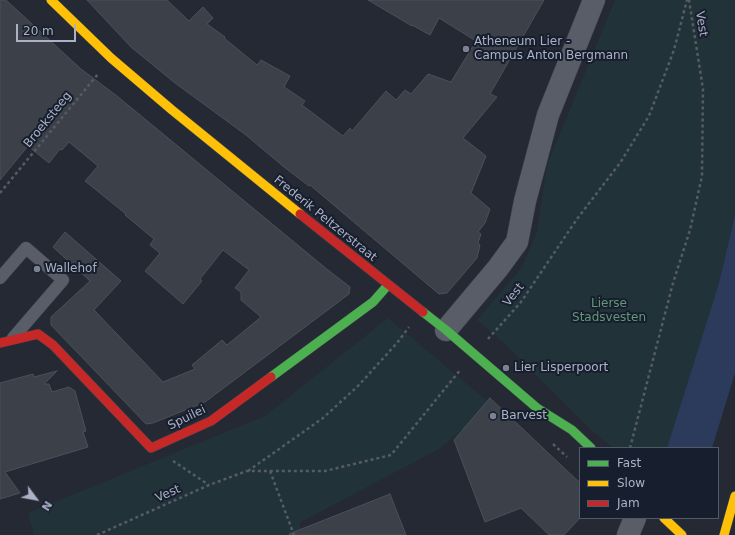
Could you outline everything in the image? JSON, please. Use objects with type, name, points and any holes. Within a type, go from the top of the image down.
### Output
[{"type":"street","name":"Frederik Peltzerstraat","points":[[51,0],[111,58],[172,110],[388,285],[446,330],[537,408],[572,430],[590,447]]},
{"type":"street","points":[[446,330],[498,268],[517,242],[525,200],[548,115],[594,0]]},
{"type":"street","name":"Spuilei","points":[[151,448],[211,420],[373,302],[388,285]]},
{"type":"street","points":[[0,343],[38,334],[53,345],[151,448]]},
{"type":"street","points":[[724,535],[735,496]]},
{"type":"street","points":[[628,535],[635,519]]},
{"type":"street","points":[[665,519],[682,535]]},
{"type":"lane","points":[[0,278],[26,248],[63,280],[12,339]]},
{"type":"path","name":"Vest","points":[[248,471],[325,471],[391,455],[474,354],[521,302],[577,219],[620,163],[649,116],[674,50],[688,0]]},
{"type":"path","name":"Vest","points":[[630,447],[673,283],[690,230],[702,176],[703,89],[688,0]]},
{"type":"path","name":"Broeksteeg","points":[[0,193],[111,58]]},
{"type":"path","name":"Vest","points":[[97,535],[209,485],[248,471],[323,418],[358,386],[397,343],[413,321]]},
{"type":"path","points":[[151,448],[209,485]]},
{"type":"path","points":[[270,470],[294,535]]},
{"type":"green space","name":"Lierse Stadsvesten","points":[[615,0],[735,0],[735,215],[719,283],[667,447],[612,447],[589,428],[505,344],[477,320],[522,267],[537,232],[547,165]]},
{"type":"green space","points":[[388,318],[492,405],[439,449],[299,523],[303,535],[34,535],[28,513],[265,416]]},
{"type":"water","points":[[735,215],[735,373],[712,447],[667,447],[719,283]]},
{"type":"pier","points":[[647,519],[692,519],[687,535],[642,535]]},
{"type":"building","points":[[0,0],[6,0],[81,69],[117,96],[350,287],[349,294],[205,402],[153,423],[146,424],[51,325],[51,317],[90,281],[53,247],[65,232],[121,281],[94,310],[163,382],[195,369],[192,365],[222,340],[227,345],[261,317],[241,300],[241,292],[235,288],[249,270],[223,250],[200,279],[202,281],[183,304],[145,271],[160,253],[150,245],[154,239],[85,181],[98,166],[69,142],[62,150],[60,149],[49,163],[28,146],[0,180]]},
{"type":"building","points":[[87,0],[167,0],[189,21],[203,7],[213,18],[207,24],[225,37],[224,38],[257,65],[261,60],[290,76],[284,87],[305,101],[302,105],[343,136],[350,128],[352,131],[386,91],[396,100],[405,90],[411,94],[428,74],[451,82],[476,41],[439,18],[430,35],[368,0],[544,0],[490,94],[497,97],[463,138],[486,156],[471,193],[490,209],[485,223],[478,232],[481,234],[478,243],[480,245],[477,258],[447,293],[439,294],[310,185],[309,186],[246,135],[175,83],[131,47]]},
{"type":"building","points":[[57,371],[44,384],[49,384],[52,392],[69,387],[75,391],[86,431],[83,432],[88,447],[5,472],[20,493],[0,499],[0,383],[33,374],[34,377]]},
{"type":"building","points":[[490,398],[579,482],[579,519],[564,535],[549,535],[521,508],[485,522],[454,440]]},
{"type":"building","points":[[390,494],[406,535],[289,534]]},
{"type":"traffic: fast","points":[[271,377],[373,302],[388,285]]},
{"type":"traffic: fast","points":[[423,312],[537,408],[572,430],[590,447]]},
{"type":"traffic: slow","points":[[51,0],[111,58],[172,110],[300,214]]},
{"type":"traffic: slow","points":[[724,535],[735,496]]},
{"type":"traffic: slow","points":[[665,519],[682,535]]},
{"type":"traffic: jam","points":[[300,214],[423,312]]},
{"type":"traffic: jam","points":[[0,343],[38,334],[53,345],[151,448],[211,421],[271,377]]},
{"type":"place","name":"Atheneum Lier - Campus Anton Bergmann","points":[[466,49]]},
{"type":"place","name":"Wallehof","points":[[37,269]]},
{"type":"place","name":"Lier Lisperpoort","points":[[506,368]]},
{"type":"place","name":"Barvest","points":[[493,416]]}]
